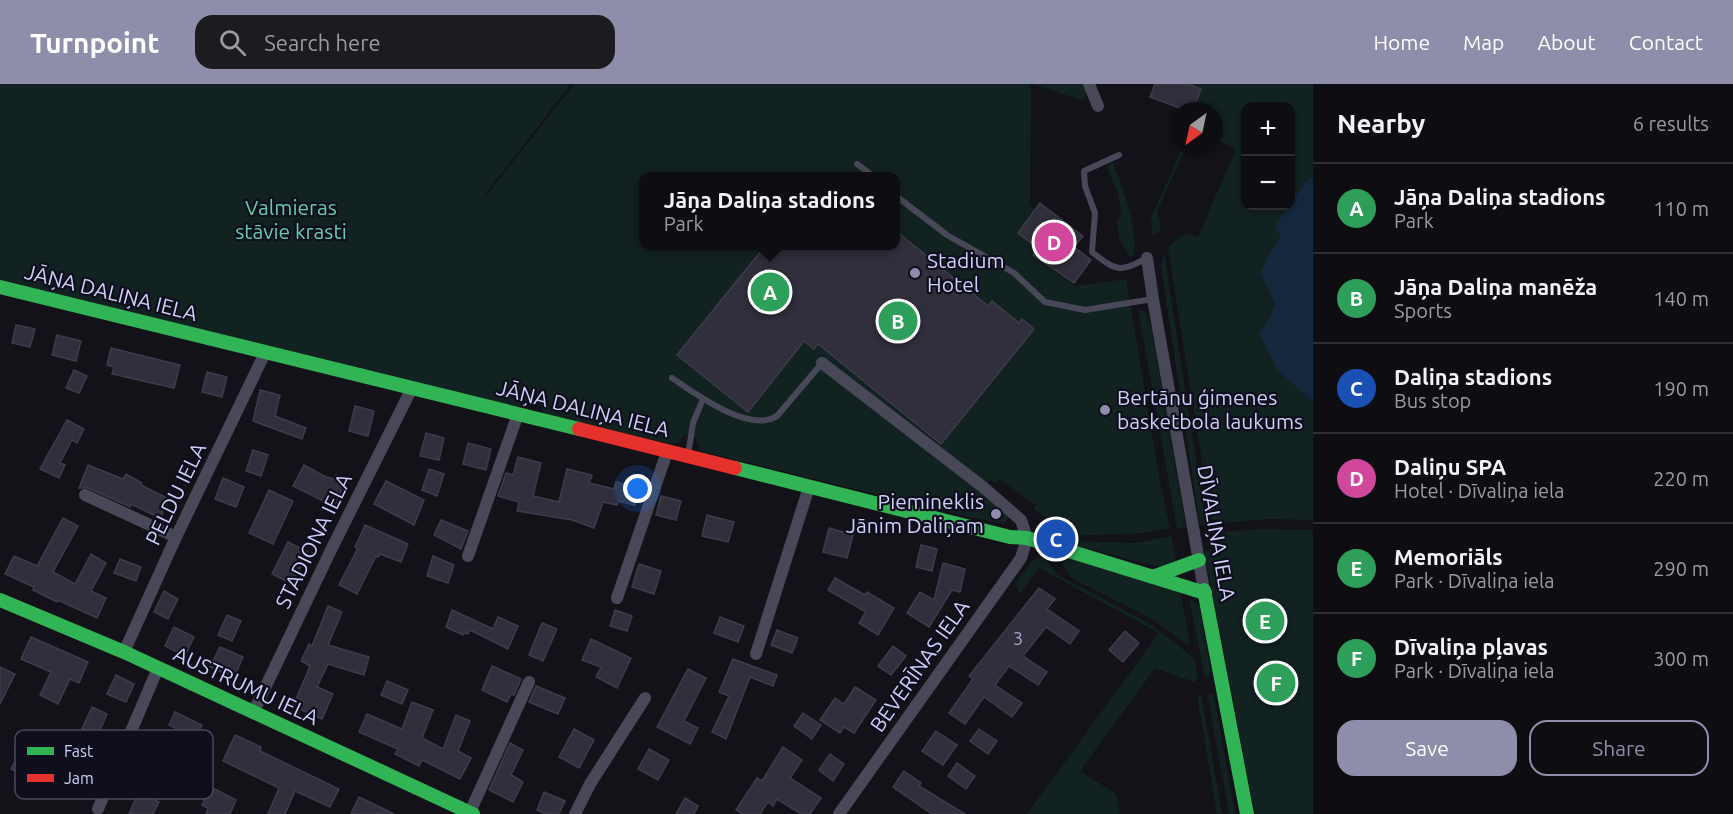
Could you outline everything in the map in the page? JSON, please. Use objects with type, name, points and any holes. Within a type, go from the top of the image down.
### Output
[{"type":"street","points":[[1089,84],[1098,106]]},
{"type":"street","name":"DĪVALIŅA IELA","points":[[1147,258],[1199,560],[1247,814]]},
{"type":"street","name":"JĀŅA DALIŅA IELA","points":[[0,287],[1010,537],[1027,538],[1205,592]]},
{"type":"street","name":"PELDU IELA","points":[[124,652],[176,537],[265,353]]},
{"type":"street","points":[[822,363],[983,487],[1021,520],[1027,538]]},
{"type":"street","name":"STADIONA IELA","points":[[253,713],[412,388]]},
{"type":"street","points":[[468,555],[518,414]]},
{"type":"street","points":[[617,598],[668,452]]},
{"type":"street","points":[[756,654],[809,487]]},
{"type":"street","points":[[85,495],[176,537]]},
{"type":"street","name":"BEVERĪNAS IELA","points":[[839,814],[1021,558],[1027,538]]},
{"type":"street","points":[[1155,576],[1199,560]]},
{"type":"street","name":"AUSTRUMU IELA","points":[[0,600],[124,652],[471,813]]},
{"type":"street","points":[[132,730],[158,668]]},
{"type":"street","points":[[471,813],[529,682]]},
{"type":"street","points":[[575,814],[590,784],[645,698]]},
{"type":"street","points":[[98,809],[102,799]]},
{"type":"lane","points":[[1119,155],[1084,171],[1085,186],[1095,213],[1092,252],[1111,267],[1128,268],[1147,258]]},
{"type":"lane","points":[[857,164],[867,172]]},
{"type":"lane","points":[[900,199],[947,235],[1014,273],[1045,302],[1086,310],[1153,299]]},
{"type":"lane","points":[[672,378],[713,405],[754,422],[770,420],[777,416],[822,363]]},
{"type":"lane","points":[[688,456],[693,423],[702,399]]},
{"type":"green space","name":"Valmieras stāvie krasti","points":[[0,84],[571,84],[486,196],[574,84],[1031,84],[1030,205],[1035,210],[1038,248],[1033,256],[1075,286],[1126,279],[1170,528],[1143,533],[1069,536],[1033,508],[1036,505],[999,479],[996,484],[990,480],[979,492],[1010,516],[1004,524],[700,451],[696,438],[683,435],[680,442],[672,444],[544,414],[540,404],[541,400],[532,398],[525,405],[514,407],[0,287]]},
{"type":"green space","points":[[1033,84],[1089,84],[1084,101]]},
{"type":"green space","points":[[1170,84],[1313,84],[1313,176],[1308,178],[1295,197],[1295,102],[1241,102],[1241,210],[1286,210],[1275,226],[1280,238],[1269,254],[1276,305],[1278,371],[1313,402],[1313,520],[1268,519],[1225,523],[1211,519],[1168,248],[1181,236],[1190,233],[1198,237],[1236,149],[1223,142],[1223,102],[1196,102],[1200,93]]},
{"type":"green space","points":[[1179,156],[1182,156],[1157,211],[1161,228],[1157,234],[1152,234],[1151,218]]},
{"type":"green space","points":[[1113,162],[1132,220],[1135,244],[1134,255],[1130,258],[1119,238],[1117,222],[1121,211],[1118,194],[1107,167]]},
{"type":"green space","points":[[1164,252],[1206,525],[1199,522],[1161,265]]},
{"type":"green space","points":[[1138,309],[1146,312],[1152,332],[1186,528],[1177,528]]},
{"type":"green space","points":[[1262,529],[1313,530],[1313,814],[1255,814],[1204,551],[1216,549],[1215,539],[1220,532]]},
{"type":"green space","points":[[1171,536],[1177,563],[1159,567],[1074,545],[1067,541],[1137,543]]},
{"type":"green space","points":[[1053,553],[1180,592],[1189,646],[1154,620],[1073,579]]},
{"type":"green space","points":[[1044,555],[1056,574],[1149,623],[1194,658],[1198,679],[1194,682],[1155,668],[1080,771],[1116,794],[1120,814],[1027,814],[1159,633],[1039,568],[1020,594],[1015,583],[1032,561]]},
{"type":"green space","points":[[1189,598],[1199,605],[1211,672],[1205,678]]},
{"type":"green space","points":[[1201,693],[1222,814],[1217,814],[1198,702]]},
{"type":"green space","points":[[1210,693],[1214,695],[1235,814],[1229,814],[1208,698]]},
{"type":"water","points":[[1313,176],[1313,402],[1278,371],[1259,334],[1276,305],[1260,273],[1280,238],[1275,226],[1286,210],[1295,210],[1295,197],[1308,178]]},
{"type":"building","points":[[1155,84],[1188,84],[1201,89],[1196,102],[1169,102],[1169,104],[1150,97]]},
{"type":"building","points":[[1040,203],[1083,236],[1074,247],[1091,260],[1074,283],[1033,255],[1038,248],[1018,233]]},
{"type":"building","points":[[900,234],[988,306],[992,301],[1019,323],[1022,319],[1034,329],[941,444],[818,344],[814,349],[804,341],[748,412],[677,355],[762,250],[900,250]]},
{"type":"building","points":[[16,325],[35,329],[30,347],[12,343]]},
{"type":"building","points":[[57,335],[81,341],[76,361],[52,355]]},
{"type":"building","points":[[111,348],[180,365],[174,388],[112,374],[114,367],[107,365]]},
{"type":"building","points":[[74,370],[87,376],[79,393],[66,388]]},
{"type":"building","points":[[207,372],[227,377],[222,397],[202,392]]},
{"type":"building","points":[[260,390],[280,395],[275,416],[306,428],[302,439],[253,421]]},
{"type":"building","points":[[355,406],[374,411],[368,436],[349,431]]},
{"type":"building","points":[[67,420],[84,429],[77,443],[72,440],[60,463],[65,465],[59,478],[40,469]]},
{"type":"building","points":[[426,433],[444,438],[439,460],[420,456]]},
{"type":"building","points":[[468,443],[491,449],[486,470],[463,464]]},
{"type":"building","points":[[253,450],[268,455],[261,476],[246,471]]},
{"type":"building","points":[[518,457],[541,463],[533,496],[559,502],[567,469],[592,475],[589,483],[614,489],[616,482],[639,488],[635,505],[618,501],[617,505],[603,502],[594,528],[572,520],[517,511],[519,502],[498,496],[506,473],[513,475]]},
{"type":"building","points":[[88,465],[123,479],[126,474],[142,483],[141,485],[169,499],[160,518],[88,488],[79,488]]},
{"type":"building","points":[[304,465],[324,476],[334,479],[336,475],[347,481],[335,507],[293,486]]},
{"type":"building","points":[[429,469],[444,474],[437,496],[422,490]]},
{"type":"building","points":[[223,478],[244,487],[236,507],[215,499]]},
{"type":"building","points":[[386,481],[424,500],[414,525],[374,504]]},
{"type":"building","points":[[269,490],[293,501],[273,544],[249,533]]},
{"type":"building","points":[[661,496],[681,501],[676,520],[656,515]]},
{"type":"building","points":[[707,515],[734,522],[728,542],[702,536]]},
{"type":"building","points":[[63,518],[78,526],[53,572],[75,584],[91,554],[106,563],[91,591],[106,598],[97,618],[58,600],[57,602],[33,590],[34,587],[5,574],[14,556],[37,566]]},
{"type":"building","points":[[441,520],[468,531],[461,549],[434,535]]},
{"type":"building","points":[[365,525],[408,544],[401,562],[380,554],[376,556],[357,594],[339,585],[358,548],[355,547]]},
{"type":"building","points":[[829,528],[853,535],[847,558],[823,552]]},
{"type":"building","points":[[288,542],[308,552],[292,584],[272,574]]},
{"type":"building","points":[[921,545],[937,549],[932,571],[916,567]]},
{"type":"building","points":[[433,556],[454,565],[448,583],[427,576]]},
{"type":"building","points":[[120,559],[141,567],[136,581],[114,573]]},
{"type":"building","points":[[943,563],[965,569],[960,592],[952,590],[929,627],[907,613],[920,592],[934,600]]},
{"type":"building","points":[[639,564],[661,571],[654,594],[632,587]]},
{"type":"building","points":[[835,578],[865,595],[867,592],[894,608],[878,635],[859,623],[866,612],[828,590]]},
{"type":"building","points":[[1039,588],[1055,599],[1047,609],[1079,631],[1070,644],[1046,627],[1023,656],[1047,672],[1038,685],[1009,666],[995,685],[1022,703],[1012,717],[984,697],[965,724],[949,713],[973,679],[969,676]]},
{"type":"building","points":[[164,591],[178,599],[168,619],[154,612]]},
{"type":"building","points":[[328,606],[342,612],[328,645],[369,657],[364,675],[328,664],[317,687],[333,694],[322,719],[293,706],[310,666],[301,661],[309,644],[312,646]]},
{"type":"building","points":[[452,610],[493,629],[498,617],[518,626],[508,649],[470,630],[468,634],[463,635],[446,627]]},
{"type":"building","points":[[615,610],[632,616],[627,631],[610,626]]},
{"type":"building","points":[[227,615],[241,621],[232,641],[218,635]]},
{"type":"building","points":[[720,617],[744,626],[738,642],[714,633]]},
{"type":"building","points":[[542,623],[557,629],[543,661],[529,655]]},
{"type":"building","points":[[174,627],[194,637],[185,656],[165,646]]},
{"type":"building","points":[[777,630],[798,638],[792,653],[771,645]]},
{"type":"building","points":[[1125,631],[1139,643],[1123,662],[1109,650]]},
{"type":"building","points":[[31,637],[88,662],[79,683],[70,679],[58,704],[40,695],[51,672],[21,659]]},
{"type":"building","points":[[591,639],[631,658],[617,688],[596,677],[601,667],[582,660]]},
{"type":"building","points":[[893,646],[906,656],[891,675],[878,666]]},
{"type":"building","points":[[220,647],[243,657],[234,678],[210,667]]},
{"type":"building","points":[[733,659],[777,675],[773,686],[750,677],[726,739],[712,732],[729,696],[719,692]]},
{"type":"building","points":[[492,666],[521,679],[514,695],[511,694],[507,702],[482,690]]},
{"type":"building","points":[[0,667],[15,674],[0,704]]},
{"type":"building","points":[[688,669],[706,678],[684,721],[698,728],[690,744],[657,727]]},
{"type":"building","points":[[116,675],[134,684],[126,702],[107,694]]},
{"type":"building","points":[[387,681],[408,690],[402,704],[381,695]]},
{"type":"building","points":[[536,686],[565,698],[558,714],[529,702]]},
{"type":"building","points":[[855,687],[876,700],[854,733],[844,727],[840,733],[820,720],[835,698],[844,704]]},
{"type":"building","points":[[412,702],[433,710],[422,738],[443,749],[456,715],[470,721],[458,751],[471,758],[460,779],[422,760],[419,766],[395,754],[398,749],[359,732],[367,714],[402,729]]},
{"type":"building","points":[[92,707],[107,714],[100,730],[82,729]]},
{"type":"building","points":[[175,712],[202,725],[199,730],[179,730],[169,725]]},
{"type":"building","points":[[803,713],[821,725],[812,739],[794,726]]},
{"type":"building","points":[[574,729],[594,740],[579,768],[559,757]]},
{"type":"building","points":[[979,729],[997,741],[988,754],[970,741]]},
{"type":"building","points":[[936,731],[957,745],[943,765],[922,751]]},
{"type":"building","points":[[235,735],[261,747],[260,751],[339,789],[330,807],[295,791],[285,814],[268,814],[279,788],[223,761]]},
{"type":"building","points":[[510,743],[523,750],[511,775],[523,782],[513,802],[489,790]]},
{"type":"building","points":[[783,747],[802,760],[790,778],[821,798],[810,814],[801,814],[777,799],[773,806],[768,802],[760,814],[743,814],[736,810],[757,778],[762,781]]},
{"type":"building","points":[[649,749],[669,760],[658,780],[638,769]]},
{"type":"building","points":[[830,754],[844,764],[833,781],[819,770]]},
{"type":"building","points":[[957,763],[975,776],[966,789],[948,776]]},
{"type":"building","points":[[904,771],[921,783],[919,786],[965,814],[932,814],[893,787]]},
{"type":"building","points":[[213,788],[236,800],[230,814],[206,814],[208,808],[202,805],[205,799],[213,799]]},
{"type":"building","points":[[544,792],[565,801],[559,814],[546,814],[537,810]]},
{"type":"building","points":[[359,797],[394,814],[351,814]]},
{"type":"building","points":[[685,798],[698,806],[694,814],[676,814]]},
{"type":"building","points":[[135,799],[152,799],[159,802],[153,814],[129,814]]},
{"type":"traffic: fast","points":[[0,287],[579,429]]},
{"type":"traffic: fast","points":[[735,468],[1010,537],[1027,538],[1205,593]]},
{"type":"traffic: fast","points":[[1155,576],[1199,560]]},
{"type":"traffic: fast","points":[[1204,590],[1247,814]]},
{"type":"traffic: fast","points":[[0,600],[124,652],[473,814]]},
{"type":"traffic: jam","points":[[579,429],[735,468]]},
{"type":"place","name":"Daliņu SPA","points":[[1054,242]]},
{"type":"place","name":"Stadium Hotel","points":[[915,273]]},
{"type":"place","name":"Jāņa Daliņa stadions","points":[[770,292]]},
{"type":"place","name":"Jāņa Daliņa manēža","points":[[898,321]]},
{"type":"place","name":"Bertānu ģimenes basketbola laukums","points":[[1105,410]]},
{"type":"place","name":"Piemineklis Jānim Daliņam","points":[[996,514]]},
{"type":"place","name":"Daliņa stadions","points":[[1056,539]]},
{"type":"place","name":"Memoriāls","points":[[1265,621]]},
{"type":"place","name":"Dīvaliņa pļavas","points":[[1276,683]]}]
